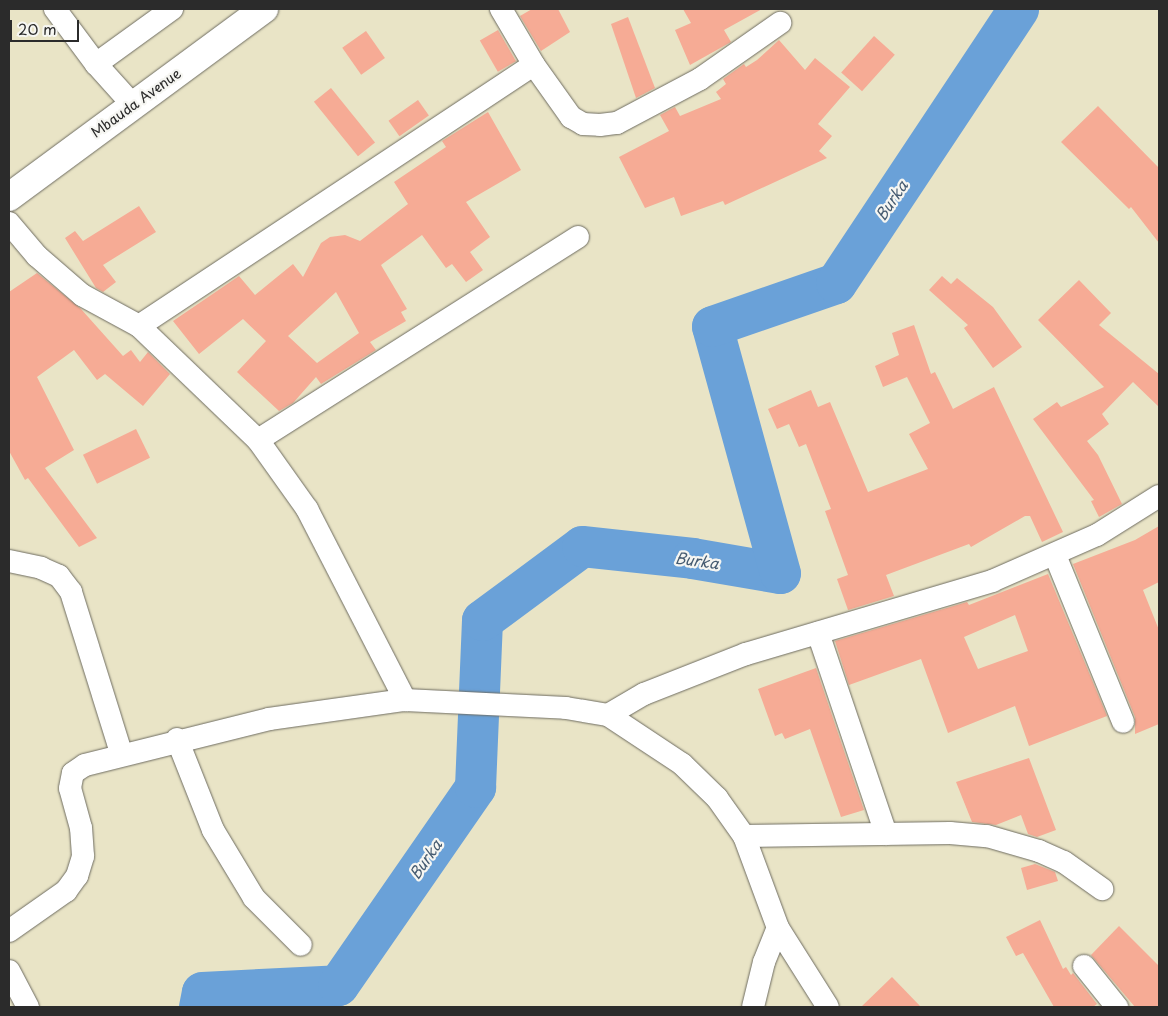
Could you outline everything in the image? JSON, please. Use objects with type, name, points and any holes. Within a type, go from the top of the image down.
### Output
[{"type":"street","points":[[55,9],[96,64],[132,104]]},
{"type":"street","name":"Mbauda Avenue","points":[[9,197],[132,104],[264,9]]},
{"type":"street","points":[[501,9],[534,65],[571,117],[583,124],[616,123],[700,79],[780,23]]},
{"type":"street","points":[[96,64],[160,12]]},
{"type":"street","points":[[140,326],[534,65]]},
{"type":"street","points":[[9,223],[37,256],[82,295],[140,326],[258,440],[307,509],[405,700]]},
{"type":"street","points":[[258,440],[578,237]]},
{"type":"street","points":[[608,715],[644,694],[711,667],[992,581],[1097,535],[1159,496]]},
{"type":"street","points":[[1054,555],[1123,722]]},
{"type":"street","points":[[9,561],[41,568],[59,576],[71,592],[122,753]]},
{"type":"street","points":[[818,633],[886,834]]},
{"type":"street","points":[[9,931],[66,891],[78,876],[84,856],[82,828],[70,788],[73,773],[85,764],[177,739],[269,719],[405,700],[465,705],[566,708],[608,715],[682,764],[717,798],[744,836],[778,928],[828,1007]]},
{"type":"street","points":[[177,739],[213,830],[254,898],[301,945]]},
{"type":"street","points":[[744,836],[950,833],[1016,843],[1064,862],[1102,888]]},
{"type":"street","points":[[753,1007],[764,962],[778,928]]},
{"type":"street","points":[[1084,966],[1116,1007]]},
{"type":"street","points":[[9,971],[28,1007]]},
{"type":"building","points":[[532,9],[558,9],[570,32],[541,51],[520,16]]},
{"type":"building","points":[[683,9],[762,9],[724,30],[731,42],[690,65],[675,30],[691,23]]},
{"type":"building","points":[[628,17],[655,88],[636,98],[611,24]]},
{"type":"building","points":[[498,30],[516,61],[498,72],[480,40]]},
{"type":"building","points":[[366,31],[385,58],[361,75],[342,48]]},
{"type":"building","points":[[874,36],[895,55],[862,91],[841,72]]},
{"type":"building","points":[[779,40],[805,70],[815,58],[850,87],[818,124],[832,136],[819,151],[827,158],[725,205],[723,201],[681,216],[674,197],[645,208],[619,157],[669,131],[660,115],[675,107],[680,116],[721,99],[716,92],[726,84],[723,79],[744,64],[746,67],[757,60]]},
{"type":"building","points":[[331,88],[375,142],[358,156],[314,102]]},
{"type":"building","points":[[418,100],[429,116],[399,136],[389,121]]},
{"type":"building","points":[[1098,106],[1159,168],[1159,243],[1131,207],[1129,209],[1061,142]]},
{"type":"building","points":[[488,112],[521,170],[466,202],[490,237],[470,252],[483,270],[466,282],[452,264],[446,268],[422,235],[381,265],[407,309],[401,312],[406,321],[370,342],[376,350],[321,384],[316,377],[293,403],[279,411],[237,372],[266,341],[243,319],[199,354],[173,321],[239,276],[255,295],[293,264],[303,277],[321,243],[330,237],[345,235],[360,241],[408,204],[394,182],[446,147],[442,141]],"holes":[[[336,292],[359,333],[317,363],[288,336]]]},
{"type":"building","points":[[139,206],[156,232],[103,265],[116,282],[103,292],[96,288],[65,238],[75,231],[83,241]]},
{"type":"building","points":[[37,273],[81,309],[123,356],[131,350],[140,362],[148,352],[170,374],[143,406],[105,374],[97,380],[74,350],[37,377],[74,450],[45,468],[97,538],[79,547],[28,478],[25,480],[9,451],[9,292]]},
{"type":"building","points":[[942,276],[951,284],[957,278],[993,307],[1022,347],[993,368],[964,328],[968,325],[929,290]]},
{"type":"building","points":[[1079,280],[1111,313],[1099,325],[1159,374],[1159,407],[1133,382],[1102,414],[1109,424],[1087,441],[1098,455],[1122,504],[1099,517],[1091,501],[1094,500],[1033,419],[1057,402],[1061,407],[1104,387],[1038,320]]},
{"type":"building","points":[[914,325],[931,374],[935,372],[953,409],[994,387],[1063,532],[1042,542],[1030,516],[1025,516],[971,547],[969,544],[886,575],[894,596],[848,610],[837,579],[848,575],[825,511],[831,509],[806,444],[799,447],[789,424],[777,429],[768,409],[811,390],[818,407],[830,402],[868,492],[928,469],[909,434],[930,423],[907,377],[883,387],[875,366],[899,355],[892,333]]},
{"type":"building","points":[[136,429],[150,458],[97,484],[83,455]]},
{"type":"building","points":[[1159,526],[1159,582],[1143,590],[1159,630],[1159,724],[1135,734],[1135,717],[1073,564],[1135,540]]},
{"type":"building","points":[[1048,574],[1107,716],[1029,746],[1015,706],[948,733],[921,659],[849,685],[835,641],[967,602],[969,605]],"holes":[[[1015,615],[1028,651],[978,669],[964,637]]]},
{"type":"building","points":[[816,668],[864,810],[841,817],[810,729],[785,739],[782,733],[775,736],[758,689]]},
{"type":"building","points":[[1029,758],[1056,830],[1037,837],[1028,834],[1021,815],[996,825],[972,822],[956,782]]},
{"type":"building","points":[[1035,864],[1055,872],[1058,881],[1027,890],[1021,868]]},
{"type":"building","points":[[1040,920],[1063,969],[1066,967],[1071,975],[1073,973],[1097,1004],[1093,1007],[1054,1007],[1023,953],[1016,956],[1006,937]]},
{"type":"building","points":[[1119,926],[1159,966],[1159,1007],[1135,1007],[1091,955]]},
{"type":"building","points":[[892,977],[921,1007],[861,1007]]},
{"type":"waterway","name":"Burka","points":[[199,1007],[202,992],[338,985],[475,787],[482,620],[582,546],[692,558],[780,573],[712,326],[836,283],[1018,9]]}]
